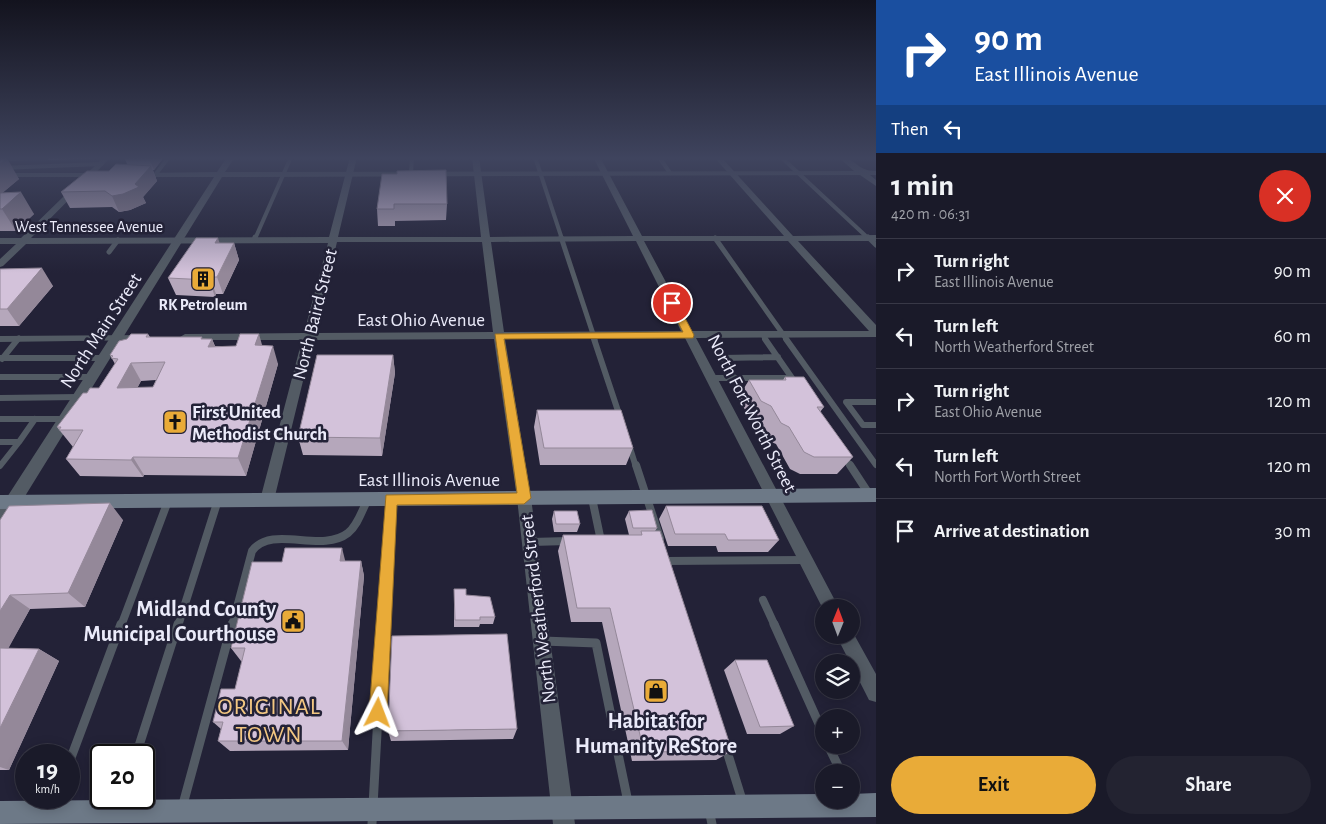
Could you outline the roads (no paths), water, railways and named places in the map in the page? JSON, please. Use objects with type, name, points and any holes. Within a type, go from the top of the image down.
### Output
[{"type":"main road","name":"East Illinois Avenue","points":[[6,502],[873,495]]},
{"type":"main road","points":[[138,809],[180,818],[563,816],[629,808],[710,815],[744,806],[861,802]]},
{"type":"main road","points":[[0,813],[26,809]]},
{"type":"street","points":[[0,264],[69,195]]},
{"type":"street","name":"North Main Street","points":[[0,522],[6,502],[79,398],[207,195]]},
{"type":"street","name":"North Baird Street","points":[[267,500],[345,195]]},
{"type":"street","name":"North Weatherford Street","points":[[480,195],[498,336],[524,498],[563,816]]},
{"type":"street","name":"North Fort Worth Street","points":[[616,195],[826,599]]},
{"type":"street","points":[[752,195],[876,333]]},
{"type":"street","name":"West Tennessee Avenue","points":[[0,241],[872,238]]},
{"type":"street","name":"East Ohio Avenue","points":[[174,338],[876,333]]},
{"type":"street","points":[[0,338],[155,338]]},
{"type":"street","points":[[850,644],[876,694]]},
{"type":"lane","points":[[254,240],[274,195]]},
{"type":"lane","points":[[547,195],[623,426]]},
{"type":"lane","points":[[824,195],[872,238],[876,246]]},
{"type":"lane","points":[[714,238],[876,465]]},
{"type":"lane","points":[[109,252],[118,240]]},
{"type":"lane","points":[[763,335],[798,386]]},
{"type":"lane","points":[[1,359],[20,338]]},
{"type":"lane","points":[[734,378],[722,358],[778,357]]},
{"type":"lane","points":[[1,359],[104,358]]},
{"type":"lane","points":[[0,377],[92,377]]},
{"type":"lane","points":[[711,378],[792,378]]},
{"type":"lane","points":[[0,398],[79,398]]},
{"type":"lane","points":[[876,402],[846,402],[863,425],[876,425]]},
{"type":"lane","points":[[0,419],[65,419]]},
{"type":"lane","points":[[0,466],[35,419]]},
{"type":"lane","points":[[626,434],[646,497],[656,542],[668,565],[806,560]]},
{"type":"lane","points":[[0,442],[19,442]]},
{"type":"lane","points":[[839,448],[873,495]]},
{"type":"lane","points":[[592,498],[602,541]]},
{"type":"lane","points":[[180,818],[252,551],[257,544],[266,539],[330,540],[341,537],[352,527],[368,499]]},
{"type":"lane","points":[[372,817],[390,499]]},
{"type":"lane","points":[[140,744],[218,500]]},
{"type":"lane","points":[[76,744],[168,501]]},
{"type":"lane","points":[[529,542],[575,541]]},
{"type":"lane","points":[[593,541],[612,541]]},
{"type":"lane","points":[[763,600],[815,715]]},
{"type":"lane","points":[[541,641],[596,643],[612,726]]},
{"type":"lane","points":[[722,738],[744,806]]},
{"type":"lane","points":[[617,750],[629,808]]},
{"type":"place","name":"RK Petroleum","points":[[203,279]]},
{"type":"place","name":"First United Methodist Church","points":[[175,422]]},
{"type":"place","name":"Midland County Municipal Courthouse","points":[[293,621]]},
{"type":"place","name":"Habitat for Humanity ReStore","points":[[656,691]]},
{"type":"district","name":"ORIGINAL TOWN","points":[[269,720]]}]
